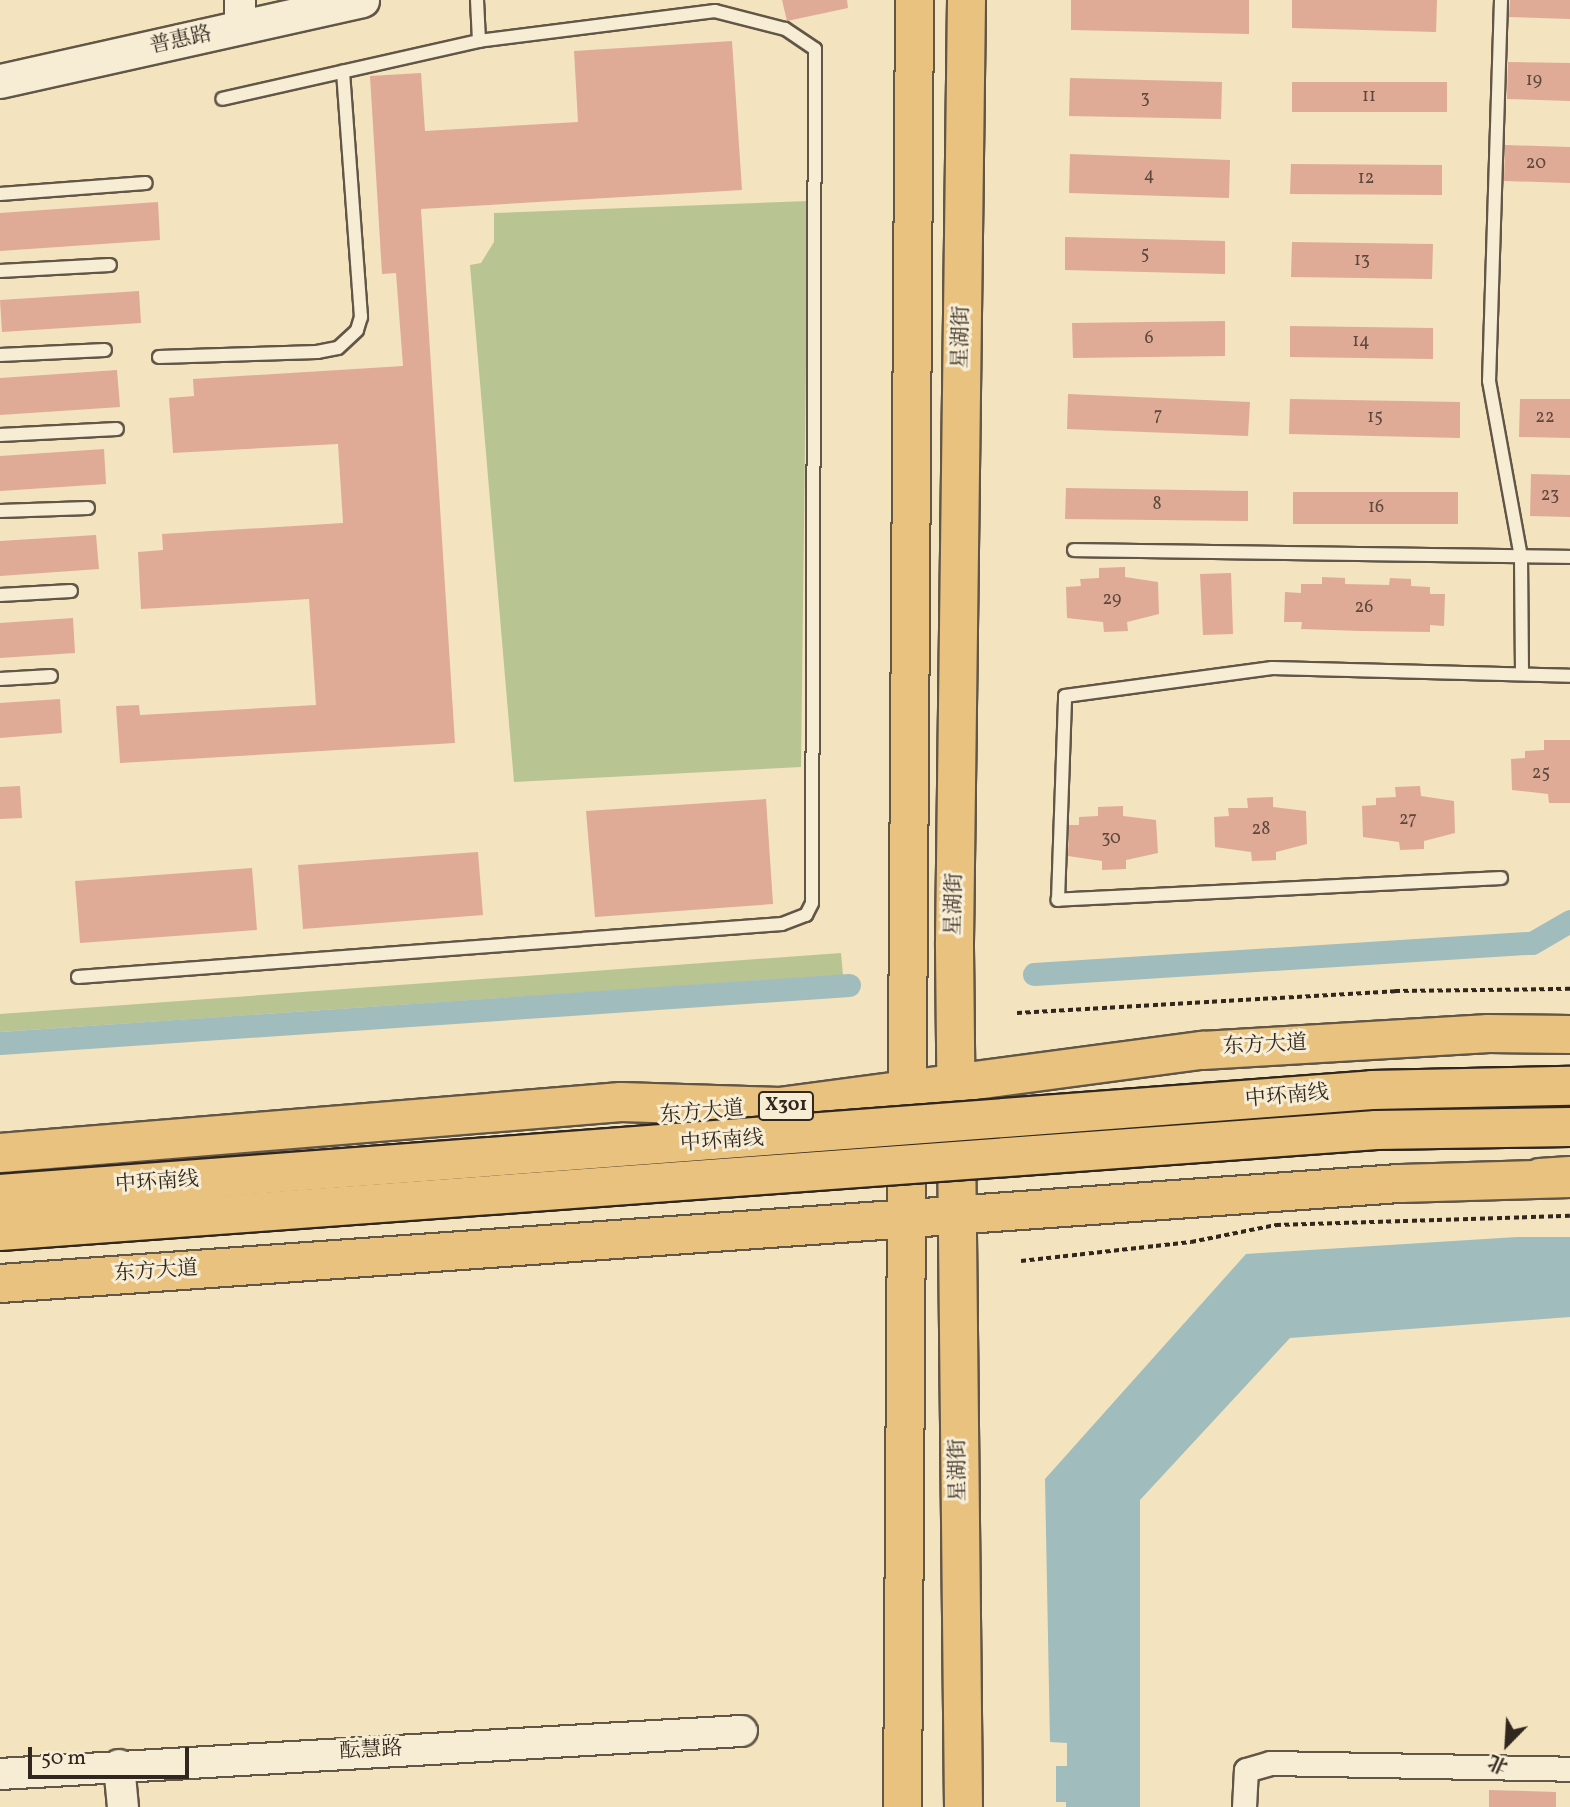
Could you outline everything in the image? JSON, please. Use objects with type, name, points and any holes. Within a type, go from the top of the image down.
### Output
[{"type":"highway","name":"中环南线","points":[[0,1194],[1372,1090],[1570,1086]]},
{"type":"highway","points":[[0,1153],[621,1101],[780,1107]]},
{"type":"highway","name":"中环南线","points":[[0,1231],[1376,1130],[1570,1126]]},
{"type":"main road","name":"普惠路","points":[[0,81],[240,14],[362,0]]},
{"type":"main road","points":[[902,1807],[903,1221],[914,0]]},
{"type":"main road","name":"星湖街","points":[[963,1807],[956,1216],[959,1079],[954,942],[966,0]]},
{"type":"main road","name":"东方大道","points":[[0,1169],[780,1107],[904,1091],[959,1079],[1202,1050],[1488,1033],[1570,1034]]},
{"type":"main road","name":"东方大道","points":[[0,1283],[903,1221],[1399,1183],[1560,1177]]},
{"type":"street","name":"酝慧路","points":[[0,1774],[118,1765],[742,1731]]},
{"type":"street","points":[[1244,1807],[1246,1770],[1270,1763],[1570,1769]]},
{"type":"street","points":[[118,1765],[122,1807]]},
{"type":"lane","points":[[477,0],[479,41]]},
{"type":"lane","points":[[1501,0],[1489,381],[1521,557],[1522,674]]},
{"type":"lane","points":[[78,977],[782,924],[806,915],[812,903],[815,49],[785,29],[715,11],[479,41],[222,99]]},
{"type":"lane","points":[[159,357],[317,352],[338,348],[357,330],[360,317],[343,72]]},
{"type":"lane","points":[[0,194],[146,183]]},
{"type":"lane","points":[[0,271],[110,265]]},
{"type":"lane","points":[[0,355],[105,350]]},
{"type":"lane","points":[[0,435],[117,429]]},
{"type":"lane","points":[[0,511],[88,508]]},
{"type":"lane","points":[[1074,550],[1570,557]]},
{"type":"lane","points":[[0,595],[71,591]]},
{"type":"lane","points":[[1501,878],[1058,900],[1065,696],[1272,668],[1570,676]]},
{"type":"lane","points":[[0,679],[51,676]]},
{"type":"path","points":[[1017,1013],[1395,991],[1570,989]]},
{"type":"path","points":[[1021,1261],[1191,1242],[1276,1225],[1570,1216]]},
{"type":"green space","points":[[808,201],[801,767],[514,782],[470,265],[481,263],[494,242],[494,213]]},
{"type":"green space","points":[[841,953],[843,975],[0,1032],[0,1014]]},
{"type":"water","points":[[1517,1237],[1570,1237],[1570,1317],[1290,1338],[1140,1500],[1140,1807],[1066,1807],[1066,1802],[1056,1802],[1056,1766],[1067,1766],[1067,1743],[1050,1742],[1045,1479],[1246,1254]]},
{"type":"building","points":[[782,0],[847,0],[848,8],[787,21]]},
{"type":"building","points":[[1071,0],[1249,0],[1249,34],[1071,30]]},
{"type":"building","points":[[1292,0],[1437,0],[1436,32],[1292,28]]},
{"type":"building","points":[[1510,0],[1570,0],[1570,19],[1509,17]]},
{"type":"building","points":[[732,41],[742,190],[421,209],[455,743],[120,763],[116,706],[139,705],[140,715],[316,705],[309,599],[141,609],[138,552],[163,550],[162,534],[343,523],[338,444],[173,453],[169,398],[194,396],[193,379],[403,366],[396,273],[382,274],[370,76],[421,73],[425,131],[578,122],[574,51]]},
{"type":"building","points":[[1508,62],[1570,63],[1570,101],[1507,99]]},
{"type":"building","points":[[1070,78],[1222,82],[1221,119],[1069,116]]},
{"type":"building","points":[[1292,82],[1447,82],[1447,112],[1292,112]]},
{"type":"building","points":[[1505,145],[1570,147],[1570,183],[1504,181]]},
{"type":"building","points":[[1070,154],[1230,160],[1229,198],[1069,193]]},
{"type":"building","points":[[1291,164],[1442,165],[1442,195],[1290,194]]},
{"type":"building","points":[[158,202],[160,240],[0,251],[0,213]]},
{"type":"building","points":[[1065,237],[1225,241],[1225,274],[1065,270]]},
{"type":"building","points":[[1292,242],[1433,244],[1432,279],[1291,277]]},
{"type":"building","points":[[139,291],[141,323],[2,332],[0,300]]},
{"type":"building","points":[[1225,321],[1225,356],[1073,358],[1072,323]]},
{"type":"building","points":[[1290,326],[1433,328],[1433,359],[1290,357]]},
{"type":"building","points":[[117,370],[120,407],[0,415],[0,378]]},
{"type":"building","points":[[1068,394],[1250,402],[1248,436],[1067,429]]},
{"type":"building","points":[[1290,399],[1460,402],[1460,438],[1289,434]]},
{"type":"building","points":[[1520,399],[1570,399],[1570,438],[1519,437]]},
{"type":"building","points":[[104,449],[106,484],[0,491],[0,456]]},
{"type":"building","points":[[1531,474],[1570,475],[1570,517],[1530,516]]},
{"type":"building","points":[[1066,488],[1248,491],[1248,521],[1065,519]]},
{"type":"building","points":[[1293,492],[1458,492],[1458,524],[1293,524]]},
{"type":"building","points":[[96,535],[99,569],[0,576],[0,541]]},
{"type":"building","points":[[1125,567],[1125,577],[1158,582],[1159,614],[1127,622],[1128,631],[1104,632],[1103,622],[1067,618],[1066,587],[1081,586],[1080,579],[1099,578],[1099,568]]},
{"type":"building","points":[[1231,573],[1233,634],[1203,635],[1200,574]]},
{"type":"building","points":[[1322,577],[1345,578],[1345,584],[1389,585],[1390,578],[1411,579],[1411,586],[1430,587],[1430,594],[1445,594],[1444,626],[1430,625],[1430,632],[1362,631],[1301,629],[1302,622],[1284,622],[1285,592],[1301,593],[1301,584],[1322,584]]},
{"type":"building","points":[[73,618],[75,653],[0,658],[0,623]]},
{"type":"building","points":[[60,699],[62,733],[0,738],[0,703]]},
{"type":"building","points":[[1544,740],[1570,740],[1570,803],[1549,803],[1548,794],[1512,790],[1511,759],[1525,758],[1525,751],[1544,750]]},
{"type":"building","points":[[20,786],[22,818],[0,819],[0,787]]},
{"type":"building","points":[[1420,786],[1421,796],[1454,801],[1455,833],[1424,841],[1424,849],[1400,850],[1399,842],[1363,837],[1362,806],[1376,805],[1376,798],[1396,797],[1395,787]]},
{"type":"building","points":[[1273,797],[1273,807],[1306,811],[1307,844],[1276,852],[1276,860],[1252,861],[1251,852],[1215,847],[1214,817],[1229,816],[1228,808],[1248,808],[1247,798]]},
{"type":"building","points":[[766,799],[773,904],[595,917],[586,811]]},
{"type":"building","points":[[1123,806],[1123,816],[1156,820],[1158,853],[1126,860],[1126,869],[1102,870],[1102,861],[1068,856],[1069,825],[1079,825],[1079,817],[1098,816],[1098,807]]},
{"type":"building","points":[[478,852],[483,915],[303,929],[298,865]]},
{"type":"building","points":[[252,868],[257,930],[80,943],[75,881]]},
{"type":"building","points":[[1489,1790],[1556,1792],[1556,1807],[1489,1807]]},
{"type":"waterway","points":[[1034,974],[1532,943],[1570,921]]},
{"type":"waterway","points":[[0,1043],[849,985]]}]
